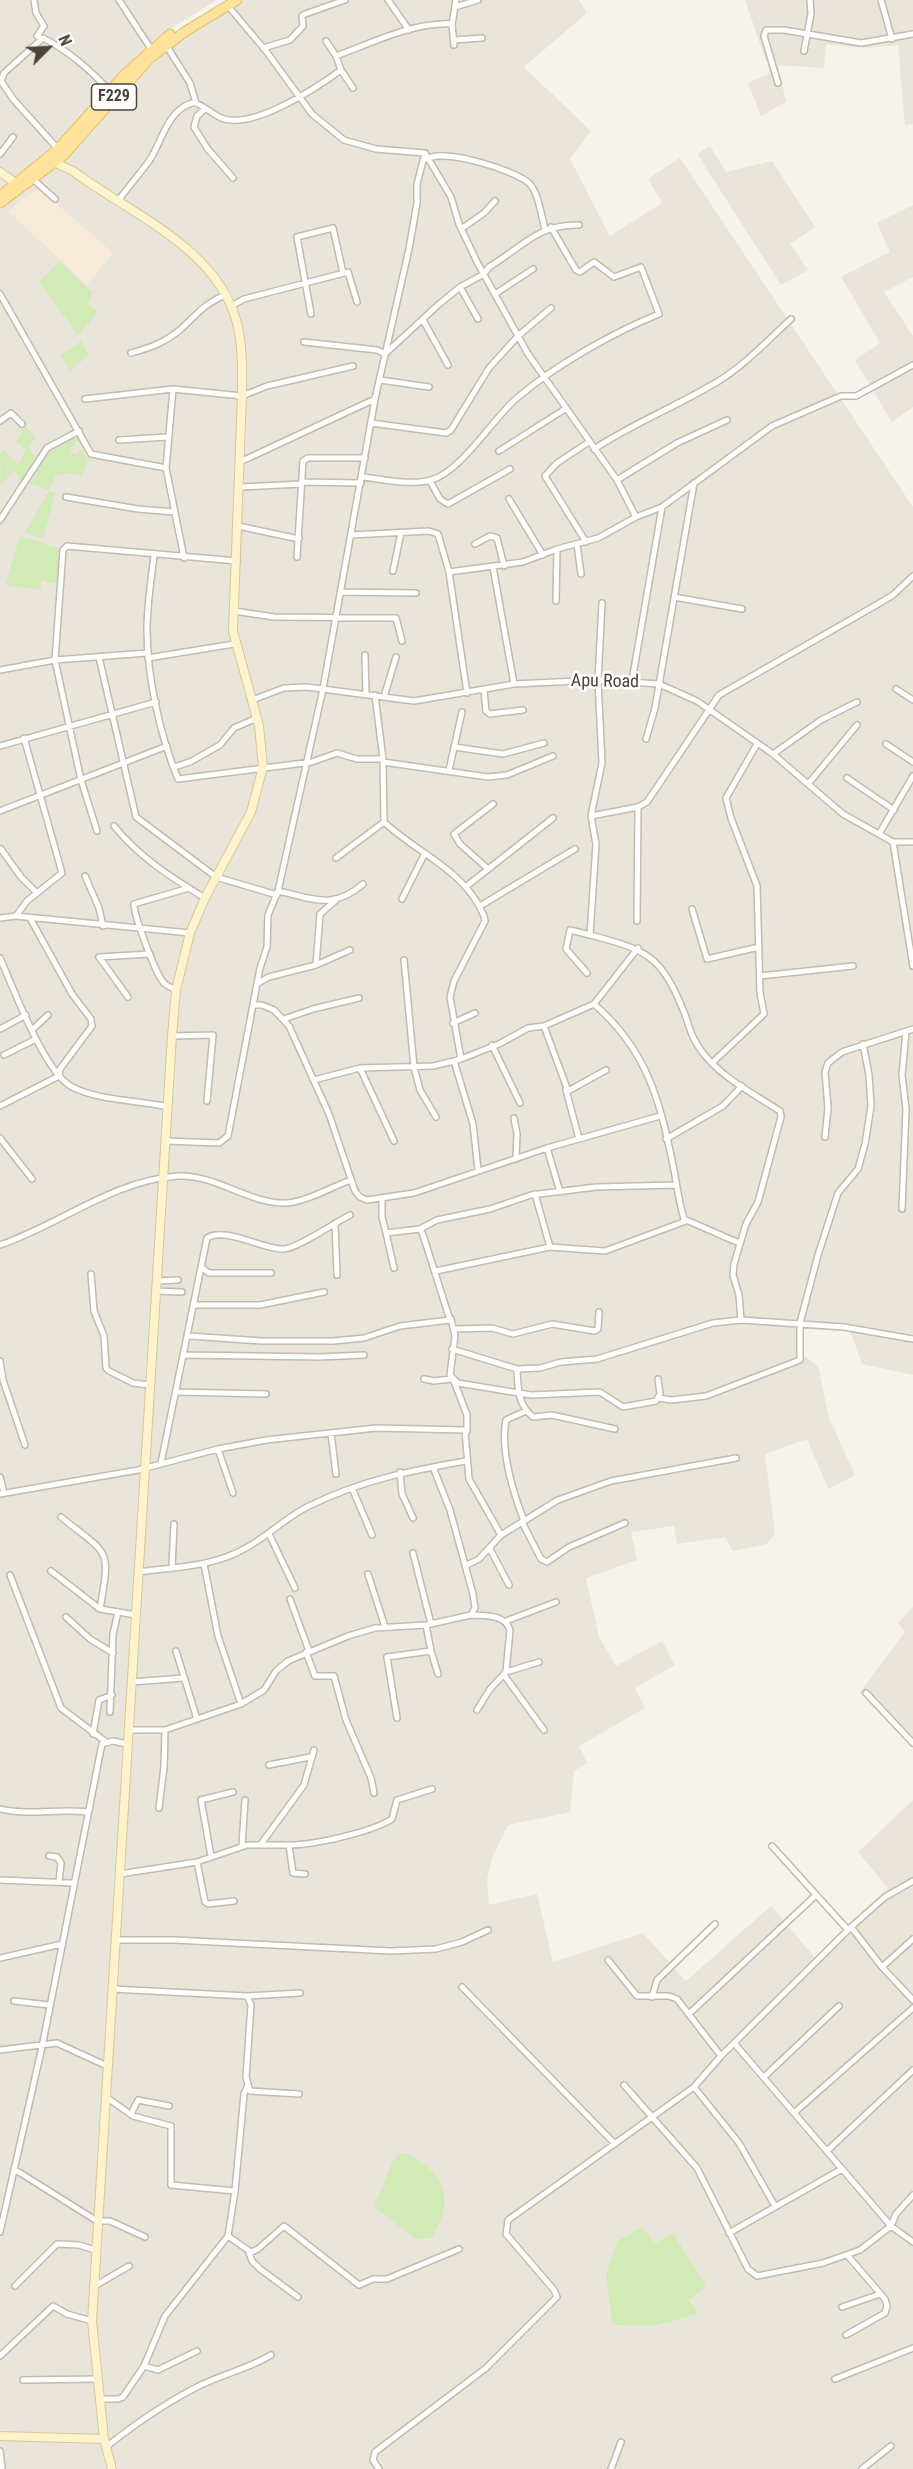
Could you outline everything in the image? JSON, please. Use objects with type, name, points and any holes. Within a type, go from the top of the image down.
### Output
[{"type":"main road","name":"F229","points":[[0,196],[59,156],[110,91],[151,49],[227,3],[237,0]]},
{"type":"main road","name":"F229","points":[[0,203],[34,180],[59,156],[130,77],[166,45],[227,3]]},
{"type":"street","points":[[34,0],[36,13],[44,26],[37,36],[60,47],[110,91]]},
{"type":"street","points":[[119,0],[151,49]]},
{"type":"street","points":[[263,48],[296,36],[303,26],[302,16],[305,14],[345,0]]},
{"type":"street","points":[[388,0],[409,30]]},
{"type":"street","points":[[478,0],[456,3],[452,24],[454,43],[482,38]]},
{"type":"street","points":[[804,51],[812,14],[810,0]]},
{"type":"street","points":[[881,0],[891,39]]},
{"type":"street","points":[[227,3],[300,95],[312,114],[344,140],[376,148],[486,164],[514,173],[534,190],[548,228],[576,270],[580,272],[594,262],[614,278],[641,267],[659,314],[571,359],[543,378],[515,399],[463,457],[430,481],[362,480],[240,487]]},
{"type":"street","points":[[336,56],[409,30],[430,25],[452,24]]},
{"type":"street","points":[[778,82],[764,33],[784,30],[807,36],[861,43],[913,34]]},
{"type":"street","points":[[40,38],[17,64],[4,73],[2,81],[13,99],[73,171],[156,227],[199,260],[212,274],[231,306],[242,357],[242,461],[234,644],[252,700],[263,748],[263,768],[251,812],[205,898],[190,933],[176,990],[162,1179],[147,1468],[138,1572],[116,1940],[94,2250],[92,2322],[105,2443],[112,2469]]},
{"type":"street","points":[[326,41],[353,88]]},
{"type":"street","points":[[166,45],[190,83],[196,103],[216,117],[237,122],[255,118],[300,95],[341,70]]},
{"type":"street","points":[[118,202],[149,162],[158,139],[175,115],[190,104],[196,103]]},
{"type":"street","points":[[204,110],[197,116],[194,127],[207,148],[233,178]]},
{"type":"street","points":[[0,154],[13,137]]},
{"type":"street","points":[[426,156],[450,196],[461,229],[518,336],[543,378],[617,480],[636,517]]},
{"type":"street","points":[[166,1141],[219,1143],[228,1136],[253,1005],[267,946],[268,915],[277,893],[323,690],[375,399],[409,249],[417,203],[417,184],[426,156]]},
{"type":"street","points":[[0,172],[17,184]]},
{"type":"street","points":[[34,180],[55,199]]},
{"type":"street","points":[[461,229],[484,213],[495,201]]},
{"type":"street","points":[[385,354],[460,287],[484,274],[489,267],[548,228],[579,225]]},
{"type":"street","points":[[311,314],[297,240],[302,234],[333,228],[343,273]]},
{"type":"street","points":[[495,294],[533,269]]},
{"type":"street","points":[[231,306],[244,299],[343,273],[351,273],[357,302]]},
{"type":"street","points":[[460,287],[478,319]]},
{"type":"street","points":[[0,294],[91,454],[166,468]]},
{"type":"street","points":[[131,353],[155,346],[182,328],[200,308],[225,295]]},
{"type":"street","points":[[371,423],[446,433],[451,430],[489,368],[518,336],[551,308]]},
{"type":"street","points":[[594,449],[630,426],[718,382],[738,368],[791,319]]},
{"type":"street","points":[[423,320],[448,365]]},
{"type":"street","points":[[304,342],[377,350],[385,354]]},
{"type":"street","points":[[449,572],[504,566],[615,531],[636,517],[662,507],[772,426],[841,396],[856,396],[913,365]]},
{"type":"street","points":[[85,399],[173,389],[242,396],[267,386],[353,366]]},
{"type":"street","points":[[380,380],[429,387]]},
{"type":"street","points":[[173,389],[166,468],[184,558]]},
{"type":"street","points":[[242,461],[375,399]]},
{"type":"street","points":[[499,451],[566,409]]},
{"type":"street","points":[[0,421],[11,413],[22,424]]},
{"type":"street","points":[[617,480],[677,443],[728,420]]},
{"type":"street","points":[[0,520],[47,448],[79,431]]},
{"type":"street","points":[[119,440],[167,437]]},
{"type":"street","points":[[586,542],[545,476],[557,464],[589,442]]},
{"type":"street","points":[[297,557],[305,459],[364,458]]},
{"type":"street","points":[[430,481],[440,500],[448,504],[462,499],[510,469]]},
{"type":"street","points":[[646,739],[659,684],[694,483]]},
{"type":"street","points":[[66,497],[138,509],[175,512]]},
{"type":"street","points":[[509,499],[543,555]]},
{"type":"street","points":[[632,681],[662,507]]},
{"type":"street","points":[[238,526],[299,539]]},
{"type":"street","points":[[351,535],[429,531],[438,534],[449,572],[467,693]]},
{"type":"street","points":[[393,572],[401,533]]},
{"type":"street","points":[[475,544],[490,536],[497,538],[504,566]]},
{"type":"street","points":[[577,544],[581,574]]},
{"type":"street","points":[[97,831],[81,780],[55,660],[63,550],[67,546],[154,556],[237,561]]},
{"type":"street","points":[[556,601],[557,549]]},
{"type":"street","points":[[154,556],[147,626],[148,655],[156,702],[178,779],[305,762],[337,753],[357,759],[383,760],[488,777],[507,775],[553,756]]},
{"type":"street","points":[[493,567],[514,684]]},
{"type":"street","points":[[591,816],[638,807],[654,794],[719,695],[760,673],[788,654],[820,640],[893,595],[913,576]]},
{"type":"street","points":[[340,592],[416,592]]},
{"type":"street","points":[[674,597],[742,609]]},
{"type":"street","points":[[590,935],[596,844],[591,816],[602,763],[598,680],[602,603]]},
{"type":"street","points":[[234,611],[274,617],[396,618],[402,641]]},
{"type":"street","points":[[0,670],[55,660],[148,655],[234,644]]},
{"type":"street","points":[[365,656],[366,694]]},
{"type":"street","points":[[99,657],[136,817],[216,877],[277,893],[335,901]]},
{"type":"street","points":[[384,696],[396,657]]},
{"type":"street","name":"Apu Road","points":[[252,700],[284,688],[366,694],[414,701],[484,691],[514,684],[598,680],[659,684],[683,693],[773,754],[843,814],[893,842],[913,842]]},
{"type":"street","points":[[896,689],[913,700]]},
{"type":"street","points":[[484,691],[486,711],[489,714],[523,710]]},
{"type":"street","points":[[375,695],[383,760],[384,822],[424,855],[468,885],[480,906],[485,921],[454,981],[450,997],[457,1060],[473,1124],[478,1170]]},
{"type":"street","points":[[0,746],[156,702]]},
{"type":"street","points":[[773,754],[821,720],[857,702]]},
{"type":"street","points":[[449,770],[462,712]]},
{"type":"street","points":[[174,767],[190,762],[220,745],[234,728],[257,718]]},
{"type":"street","points":[[808,783],[857,725]]},
{"type":"street","points":[[16,916],[37,893],[62,873],[24,738]]},
{"type":"street","points":[[454,747],[503,754],[544,742]]},
{"type":"street","points":[[712,1063],[764,1014],[760,976],[757,886],[730,818],[726,798],[757,744]]},
{"type":"street","points":[[886,744],[913,762]]},
{"type":"street","points":[[0,812],[167,746]]},
{"type":"street","points":[[879,834],[913,776]]},
{"type":"street","points":[[847,778],[894,810]]},
{"type":"street","points":[[487,868],[460,844],[454,834],[493,804]]},
{"type":"street","points":[[638,807],[636,838],[639,887],[638,921]]},
{"type":"street","points":[[468,885],[554,818]]},
{"type":"street","points":[[336,858],[384,822]]},
{"type":"street","points":[[114,826],[128,843],[166,874],[205,898]]},
{"type":"street","points":[[893,842],[913,966]]},
{"type":"street","points":[[1,849],[21,877],[37,893]]},
{"type":"street","points":[[480,906],[575,849]]},
{"type":"street","points":[[402,899],[424,855]]},
{"type":"street","points":[[85,876],[99,908],[103,926]]},
{"type":"street","points":[[316,965],[320,914],[335,901],[350,895],[363,884]]},
{"type":"street","points":[[176,990],[165,985],[158,976],[137,921],[134,904],[189,888]]},
{"type":"street","points":[[692,909],[707,959],[759,947]]},
{"type":"street","points":[[0,918],[16,916],[190,933]]},
{"type":"street","points":[[30,918],[72,994],[92,1023],[85,1037],[60,1069],[59,1076]]},
{"type":"street","points":[[587,973],[566,949],[570,930],[638,948],[665,973],[687,1020],[688,1032],[712,1063],[780,1111],[781,1117],[758,1202],[739,1243],[733,1275],[740,1295],[741,1320]]},
{"type":"street","points":[[314,1080],[360,1068],[433,1066],[457,1060],[514,1037],[528,1028],[544,1026],[594,1004],[638,948]]},
{"type":"street","points":[[258,983],[269,977],[316,965],[350,951]]},
{"type":"street","points":[[128,997],[99,957],[150,954]]},
{"type":"street","points":[[0,958],[36,1040],[59,1076],[78,1089],[168,1107]]},
{"type":"street","points":[[404,960],[414,1067],[420,1090],[436,1117]]},
{"type":"street","points":[[760,976],[853,966]]},
{"type":"street","points":[[284,1019],[313,1009],[359,998]]},
{"type":"street","points":[[594,1004],[620,1030],[640,1056],[660,1116],[680,1205],[686,1221]]},
{"type":"street","points":[[253,1005],[262,1005],[274,1010],[284,1019],[314,1080],[338,1138],[351,1180],[360,1197],[368,1200],[414,1193],[547,1148],[660,1116]]},
{"type":"street","points":[[453,1023],[475,1013]]},
{"type":"street","points":[[0,1029],[26,1015]]},
{"type":"street","points":[[32,1030],[48,1015]]},
{"type":"street","points":[[544,1026],[566,1090],[579,1139]]},
{"type":"street","points":[[825,1137],[828,1108],[825,1072],[828,1064],[842,1052],[913,1029]]},
{"type":"street","points":[[902,1209],[906,1109],[902,1075],[906,1032]]},
{"type":"street","points":[[172,1036],[213,1035],[207,1101]]},
{"type":"street","points":[[4,1054],[36,1040]]},
{"type":"street","points":[[424,1379],[452,1380],[470,1386],[518,1394],[600,1392],[623,1407],[648,1403],[658,1398],[671,1400],[706,1396],[728,1389],[746,1379],[797,1363],[800,1360],[800,1323],[838,1193],[858,1169],[865,1144],[871,1106],[869,1075],[862,1044]]},
{"type":"street","points":[[492,1045],[520,1103]]},
{"type":"street","points":[[360,1068],[394,1141]]},
{"type":"street","points":[[566,1090],[571,1090],[606,1070]]},
{"type":"street","points":[[0,1106],[59,1076]]},
{"type":"street","points":[[666,1139],[723,1106],[742,1086]]},
{"type":"street","points":[[514,1118],[517,1134],[516,1159]]},
{"type":"street","points":[[0,1138],[32,1179]]},
{"type":"street","points":[[547,1148],[560,1192]]},
{"type":"street","points":[[0,1245],[103,1197],[162,1179],[201,1176],[229,1190],[284,1203],[351,1180]]},
{"type":"street","points":[[386,1233],[420,1229],[437,1220],[490,1209],[513,1199],[534,1194],[615,1186],[676,1185]]},
{"type":"street","points":[[534,1194],[550,1247]]},
{"type":"street","points":[[382,1198],[382,1217],[394,1268]]},
{"type":"street","points":[[161,1463],[189,1336],[207,1238],[212,1234],[282,1250],[291,1248],[350,1215]]},
{"type":"street","points":[[436,1271],[550,1247],[605,1251],[686,1221],[739,1243]]},
{"type":"street","points":[[335,1223],[337,1275]]},
{"type":"street","points":[[420,1229],[455,1329],[452,1349],[452,1380],[467,1415],[466,1461],[472,1487],[501,1535]]},
{"type":"street","points":[[201,1267],[209,1273],[271,1272]]},
{"type":"street","points":[[90,1274],[94,1311],[104,1336],[106,1368],[133,1383],[150,1385]]},
{"type":"street","points":[[156,1281],[178,1280]]},
{"type":"street","points":[[156,1291],[182,1292]]},
{"type":"street","points":[[194,1305],[260,1305],[324,1292]]},
{"type":"street","points":[[455,1329],[492,1328],[513,1334],[552,1324],[595,1331],[598,1329],[599,1312]]},
{"type":"street","points":[[189,1336],[262,1341],[333,1341],[364,1338],[400,1326],[452,1319]]},
{"type":"street","points":[[452,1349],[517,1369],[540,1368],[561,1362],[597,1359],[713,1323],[741,1320],[844,1327],[913,1339]]},
{"type":"street","points":[[185,1355],[364,1355]]},
{"type":"street","points":[[0,1361],[2,1381],[25,1444]]},
{"type":"street","points":[[517,1369],[518,1394],[526,1411],[533,1417],[552,1415],[615,1428]]},
{"type":"street","points":[[658,1379],[658,1398]]},
{"type":"street","points":[[177,1392],[266,1394]]},
{"type":"street","points":[[526,1411],[506,1420],[504,1437],[515,1494],[523,1521],[541,1559],[547,1563],[569,1547],[625,1523]]},
{"type":"street","points":[[0,1477],[2,1494],[147,1468],[218,1449],[266,1440],[376,1428],[467,1431]]},
{"type":"street","points":[[331,1433],[336,1474]]},
{"type":"street","points":[[218,1449],[233,1493]]},
{"type":"street","points":[[465,1566],[479,1559],[501,1535],[558,1500],[611,1481],[736,1458]]},
{"type":"street","points":[[138,1572],[217,1561],[269,1534],[306,1507],[352,1488],[400,1472],[466,1461]]},
{"type":"street","points":[[433,1467],[450,1510],[465,1566],[475,1608],[471,1615]]},
{"type":"street","points":[[400,1472],[402,1494],[413,1518]]},
{"type":"street","points":[[352,1488],[372,1535]]},
{"type":"street","points":[[61,1517],[101,1550],[106,1558],[108,1566],[100,1609]]},
{"type":"street","points":[[172,1567],[174,1524]]},
{"type":"street","points":[[269,1534],[295,1588]]},
{"type":"street","points":[[490,1549],[509,1585]]},
{"type":"street","points":[[413,1553],[431,1651],[438,1674]]},
{"type":"street","points":[[204,1564],[218,1636],[241,1704]]},
{"type":"street","points":[[51,1571],[100,1609],[136,1615]]},
{"type":"street","points":[[368,1574],[385,1627]]},
{"type":"street","points":[[10,1575],[58,1702],[71,1718],[106,1742],[127,1744]]},
{"type":"street","points":[[290,1599],[315,1676],[334,1676],[346,1720],[371,1778],[374,1793]]},
{"type":"street","points":[[129,1730],[165,1730],[241,1704],[264,1690],[282,1665],[307,1652],[348,1636],[385,1627],[428,1625],[471,1615],[506,1621],[556,1602]]},
{"type":"street","points":[[110,1712],[113,1634],[118,1612]]},
{"type":"street","points":[[66,1617],[90,1639],[113,1653]]},
{"type":"street","points":[[506,1621],[510,1630],[510,1638],[505,1674],[544,1730]]},
{"type":"street","points":[[176,1651],[197,1719]]},
{"type":"street","points":[[397,1718],[387,1658],[431,1651]]},
{"type":"street","points":[[477,1710],[490,1689],[505,1674],[539,1662]]},
{"type":"street","points":[[132,1682],[184,1678]]},
{"type":"street","points":[[866,1693],[913,1743]]},
{"type":"street","points":[[93,1734],[99,1700],[112,1695]]},
{"type":"street","points":[[159,1808],[165,1730]]},
{"type":"street","points":[[0,2232],[42,2047],[87,1812],[102,1744],[106,1742]]},
{"type":"street","points":[[261,1844],[304,1785],[314,1750]]},
{"type":"street","points":[[269,1765],[310,1758]]},
{"type":"street","points":[[120,1874],[197,1862],[242,1846],[289,1845],[362,1831],[392,1819],[396,1800],[432,1789]]},
{"type":"street","points":[[211,1856],[201,1800],[233,1792]]},
{"type":"street","points":[[242,1846],[245,1800]]},
{"type":"street","points":[[0,1809],[20,1813],[68,1809],[87,1812]]},
{"type":"street","points":[[289,1845],[293,1873],[305,1874]]},
{"type":"street","points":[[772,1846],[816,1895],[850,1928],[913,2000]]},
{"type":"street","points":[[49,1856],[57,1857],[61,1863],[59,1882]]},
{"type":"street","points":[[197,1862],[205,1902],[208,1904],[234,1901]]},
{"type":"street","points":[[0,1880],[73,1883]]},
{"type":"street","points":[[379,2469],[373,2460],[375,2452],[486,2368],[556,2297],[554,2290],[506,2234],[508,2220],[694,2087],[721,2056],[850,1928],[885,1897],[913,1881]]},
{"type":"street","points":[[690,2013],[816,1895]]},
{"type":"street","points":[[652,1997],[657,1980],[715,1924]]},
{"type":"street","points":[[116,1940],[174,1940],[391,1952],[436,1949],[462,1942],[488,1930]]},
{"type":"street","points":[[882,1967],[913,1939]]},
{"type":"street","points":[[0,1958],[62,1944]]},
{"type":"street","points":[[608,1960],[633,1992],[652,1997],[669,1996],[677,1999],[721,2056]]},
{"type":"street","points":[[462,1987],[615,2144]]},
{"type":"street","points":[[112,1989],[247,1996],[300,1993]]},
{"type":"street","points":[[100,2399],[121,2398],[144,2366],[165,2316],[228,2236],[235,2191],[244,2094],[248,2085],[251,2005],[247,1996]]},
{"type":"street","points":[[14,2001],[49,2005]]},
{"type":"street","points":[[764,2077],[839,2006]]},
{"type":"street","points":[[794,2113],[913,2008]]},
{"type":"street","points":[[0,2050],[42,2047],[49,2043],[57,2043],[107,2066]]},
{"type":"street","points":[[734,2043],[891,2226],[913,2242]]},
{"type":"street","points":[[827,2151],[913,2070]]},
{"type":"street","points":[[248,2085],[254,2093],[299,2094]]},
{"type":"street","points":[[624,2085],[653,2115],[697,2168],[748,2269],[757,2277],[848,2256],[891,2226],[896,2214],[913,2195]]},
{"type":"street","points":[[694,2087],[739,2143],[775,2206]]},
{"type":"street","points":[[105,2096],[131,2114],[171,2126],[171,2185],[235,2191]]},
{"type":"street","points":[[131,2114],[138,2100],[169,2106]]},
{"type":"street","points":[[14,2169],[96,2221],[107,2220],[145,2237]]},
{"type":"street","points":[[729,2232],[842,2169]]},
{"type":"street","points":[[249,2253],[258,2249],[284,2226],[359,2285],[397,2275],[459,2248]]},
{"type":"street","points":[[228,2236],[249,2253],[252,2261],[260,2269],[298,2297]]},
{"type":"street","points":[[15,2286],[57,2244],[79,2245],[94,2250]]},
{"type":"street","points":[[846,2335],[885,2313],[887,2306],[880,2294],[848,2256]]},
{"type":"street","points":[[93,2288],[129,2266]]},
{"type":"street","points":[[842,2307],[880,2294]]},
{"type":"street","points":[[0,2356],[53,2306],[67,2314],[92,2322]]},
{"type":"street","points":[[835,2379],[913,2348]]},
{"type":"street","points":[[144,2366],[158,2370],[198,2351]]},
{"type":"street","points":[[0,2436],[105,2443],[199,2386],[243,2370],[271,2355]]},
{"type":"street","points":[[23,2380],[97,2379]]},
{"type":"street","points":[[611,2469],[621,2442]]},
{"type":"street","points":[[862,2469],[891,2446]]},
{"type":"street","points":[[0,2451],[2,2469]]},
{"type":"shaded area","points":[[0,0],[217,0],[159,36],[144,49],[116,77],[60,143],[0,191]]},
{"type":"shaded area","points":[[244,0],[579,0],[587,13],[524,67],[591,131],[570,159],[610,236],[662,203],[648,179],[680,158],[913,507],[913,1375],[862,1364],[850,1330],[802,1329],[802,1354],[818,1366],[829,1418],[855,1475],[828,1489],[807,1439],[765,1454],[775,1533],[767,1544],[733,1551],[725,1537],[677,1544],[674,1526],[631,1532],[637,1560],[586,1578],[599,1637],[616,1666],[662,1641],[675,1665],[635,1688],[645,1708],[579,1746],[587,1763],[574,1771],[570,1812],[508,1825],[492,1857],[487,1880],[489,1905],[537,1894],[553,1962],[643,1933],[686,1981],[771,1906],[817,1960],[827,1950],[831,1940],[888,1888],[858,1852],[913,1800],[913,2469],[0,2469],[0,207],[56,168],[148,65],[175,43]],"holes":[[[642,2227],[655,2243],[698,2313],[655,2326],[612,2325],[606,2274],[617,2241]]]},
{"type":"shaded area","points":[[745,0],[913,0],[913,124],[905,125],[898,45],[864,48],[826,44],[824,68],[778,65],[786,102],[761,116],[748,83],[770,73]]},
{"type":"shaded area","points":[[710,146],[726,172],[772,161],[815,227],[790,244],[808,270],[781,285],[697,154]]},
{"type":"shaded area","points":[[38,187],[113,253],[87,285],[8,211]]},
{"type":"shaded area","points":[[913,205],[913,277],[884,292],[913,336],[913,407],[892,422],[855,360],[880,343],[841,277],[890,252],[877,223]]},
{"type":"shaded area","points":[[913,1607],[913,1748],[860,1692],[905,1632],[898,1623]]},
{"type":"green space","points":[[59,262],[92,292],[88,304],[98,312],[78,335],[39,282]]},
{"type":"green space","points":[[81,341],[89,355],[70,371],[61,355]]},
{"type":"green space","points":[[25,426],[35,437],[29,449],[39,462],[23,487],[15,470],[1,484],[0,454],[5,450],[18,465],[26,450],[16,442]]},
{"type":"green space","points":[[74,438],[79,439],[69,452],[76,454],[82,449],[88,461],[82,476],[66,472],[63,475],[57,474],[48,490],[30,484],[48,453]]},
{"type":"green space","points":[[49,492],[55,493],[43,539],[25,532]]},
{"type":"green space","points":[[20,536],[59,548],[57,584],[42,581],[40,590],[5,585]]},
{"type":"green space","points":[[400,2153],[413,2157],[424,2165],[433,2173],[443,2190],[444,2209],[431,2238],[415,2239],[374,2206],[393,2161]]},
{"type":"green space","points":[[642,2227],[655,2243],[673,2233],[706,2286],[689,2300],[699,2313],[655,2326],[612,2325],[606,2274],[617,2241]]}]
